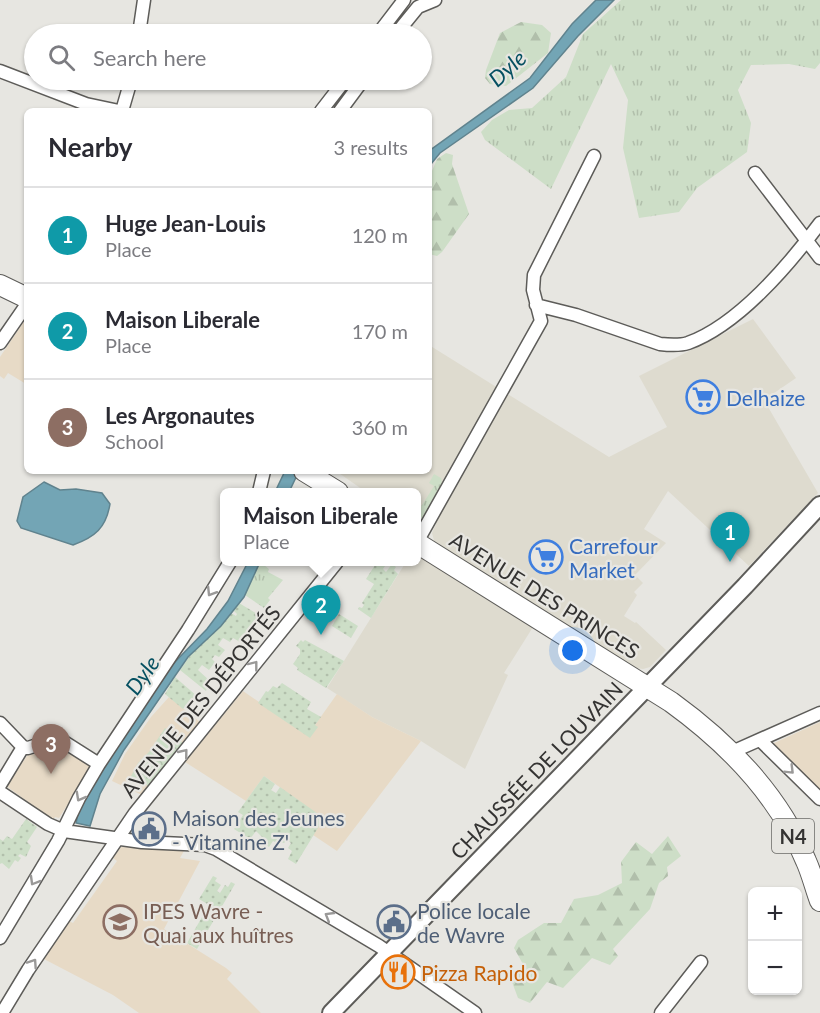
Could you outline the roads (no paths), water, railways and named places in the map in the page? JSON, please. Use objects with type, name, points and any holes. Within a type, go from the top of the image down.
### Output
[{"type":"main road","points":[[0,285],[24,297]]},
{"type":"main road","points":[[308,474],[331,488]]},
{"type":"main road","name":"CHAUSSÉE DE LOUVAIN","points":[[331,1013],[820,505]]},
{"type":"main road","name":"AVENUE DES PRINCES","points":[[421,546],[647,687]]},
{"type":"main road","name":"N4","points":[[647,687],[703,726],[755,777],[785,820],[806,861],[820,900]]},
{"type":"street","points":[[140,24],[144,0]]},
{"type":"street","points":[[386,24],[404,0]]},
{"type":"street","points":[[404,24],[411,14],[427,1]]},
{"type":"street","points":[[0,71],[24,80]]},
{"type":"street","points":[[48,90],[86,105],[104,108]]},
{"type":"street","points":[[122,108],[128,90]]},
{"type":"street","points":[[323,108],[337,90]]},
{"type":"street","points":[[342,108],[356,90]]},
{"type":"street","points":[[421,536],[541,321],[533,290],[534,275],[594,156]]},
{"type":"street","points":[[755,173],[820,258]]},
{"type":"street","points":[[536,305],[576,315],[660,344],[688,343],[731,320],[746,309],[807,241],[820,223]]},
{"type":"street","points":[[0,343],[24,308]]},
{"type":"street","points":[[0,938],[69,832],[78,798],[227,566]]},
{"type":"street","name":"AVENUE DES DÉPORTÉS","points":[[2,1013],[28,970],[135,813],[333,566]]},
{"type":"street","points":[[732,752],[820,713]]},
{"type":"street","points":[[0,723],[18,739],[23,747]]},
{"type":"street","points":[[23,747],[28,748],[58,738],[99,764]]},
{"type":"street","points":[[760,741],[820,799]]},
{"type":"street","points":[[0,785],[23,747]]},
{"type":"street","points":[[0,792],[48,824],[69,832],[118,839],[205,845],[216,849],[390,953],[475,1013]]},
{"type":"street","points":[[661,1013],[701,962]]},
{"type":"water","points":[[596,0],[614,0],[578,36],[533,88],[440,153],[432,163],[432,149],[530,78],[572,24]]},
{"type":"water","points":[[284,474],[298,474],[291,488],[277,488]]},
{"type":"water","points":[[44,482],[60,490],[76,489],[102,493],[110,504],[106,519],[98,530],[88,539],[73,545],[21,528],[17,521],[23,497]]},
{"type":"water","points":[[246,566],[258,566],[244,597],[221,626],[188,657],[124,750],[100,794],[90,826],[76,823],[80,805],[150,695],[172,665],[207,629],[228,601]]},
{"type":"place","name":"Delhaize","points":[[703,397]]},
{"type":"place","name":"Carrefour Market","points":[[546,557]]},
{"type":"place","name":"Huge Jean-Louis","points":[[730,562]]},
{"type":"place","name":"Maison Liberale","points":[[321,635]]},
{"type":"place","name":"Les Argonautes","points":[[51,774]]},
{"type":"place","name":"Maison des Jeunes - Vitamine Z'","points":[[149,829]]},
{"type":"place","name":"IPES Wavre - Quai aux huîtres","points":[[120,922]]},
{"type":"place","name":"Police locale de Wavre","points":[[394,922]]},
{"type":"place","name":"Pizza Rapido","points":[[398,972]]},
{"type":"water label","name":"Dyle","points":[[507,68]]},
{"type":"water label","name":"Dyle","points":[[142,675]]}]
